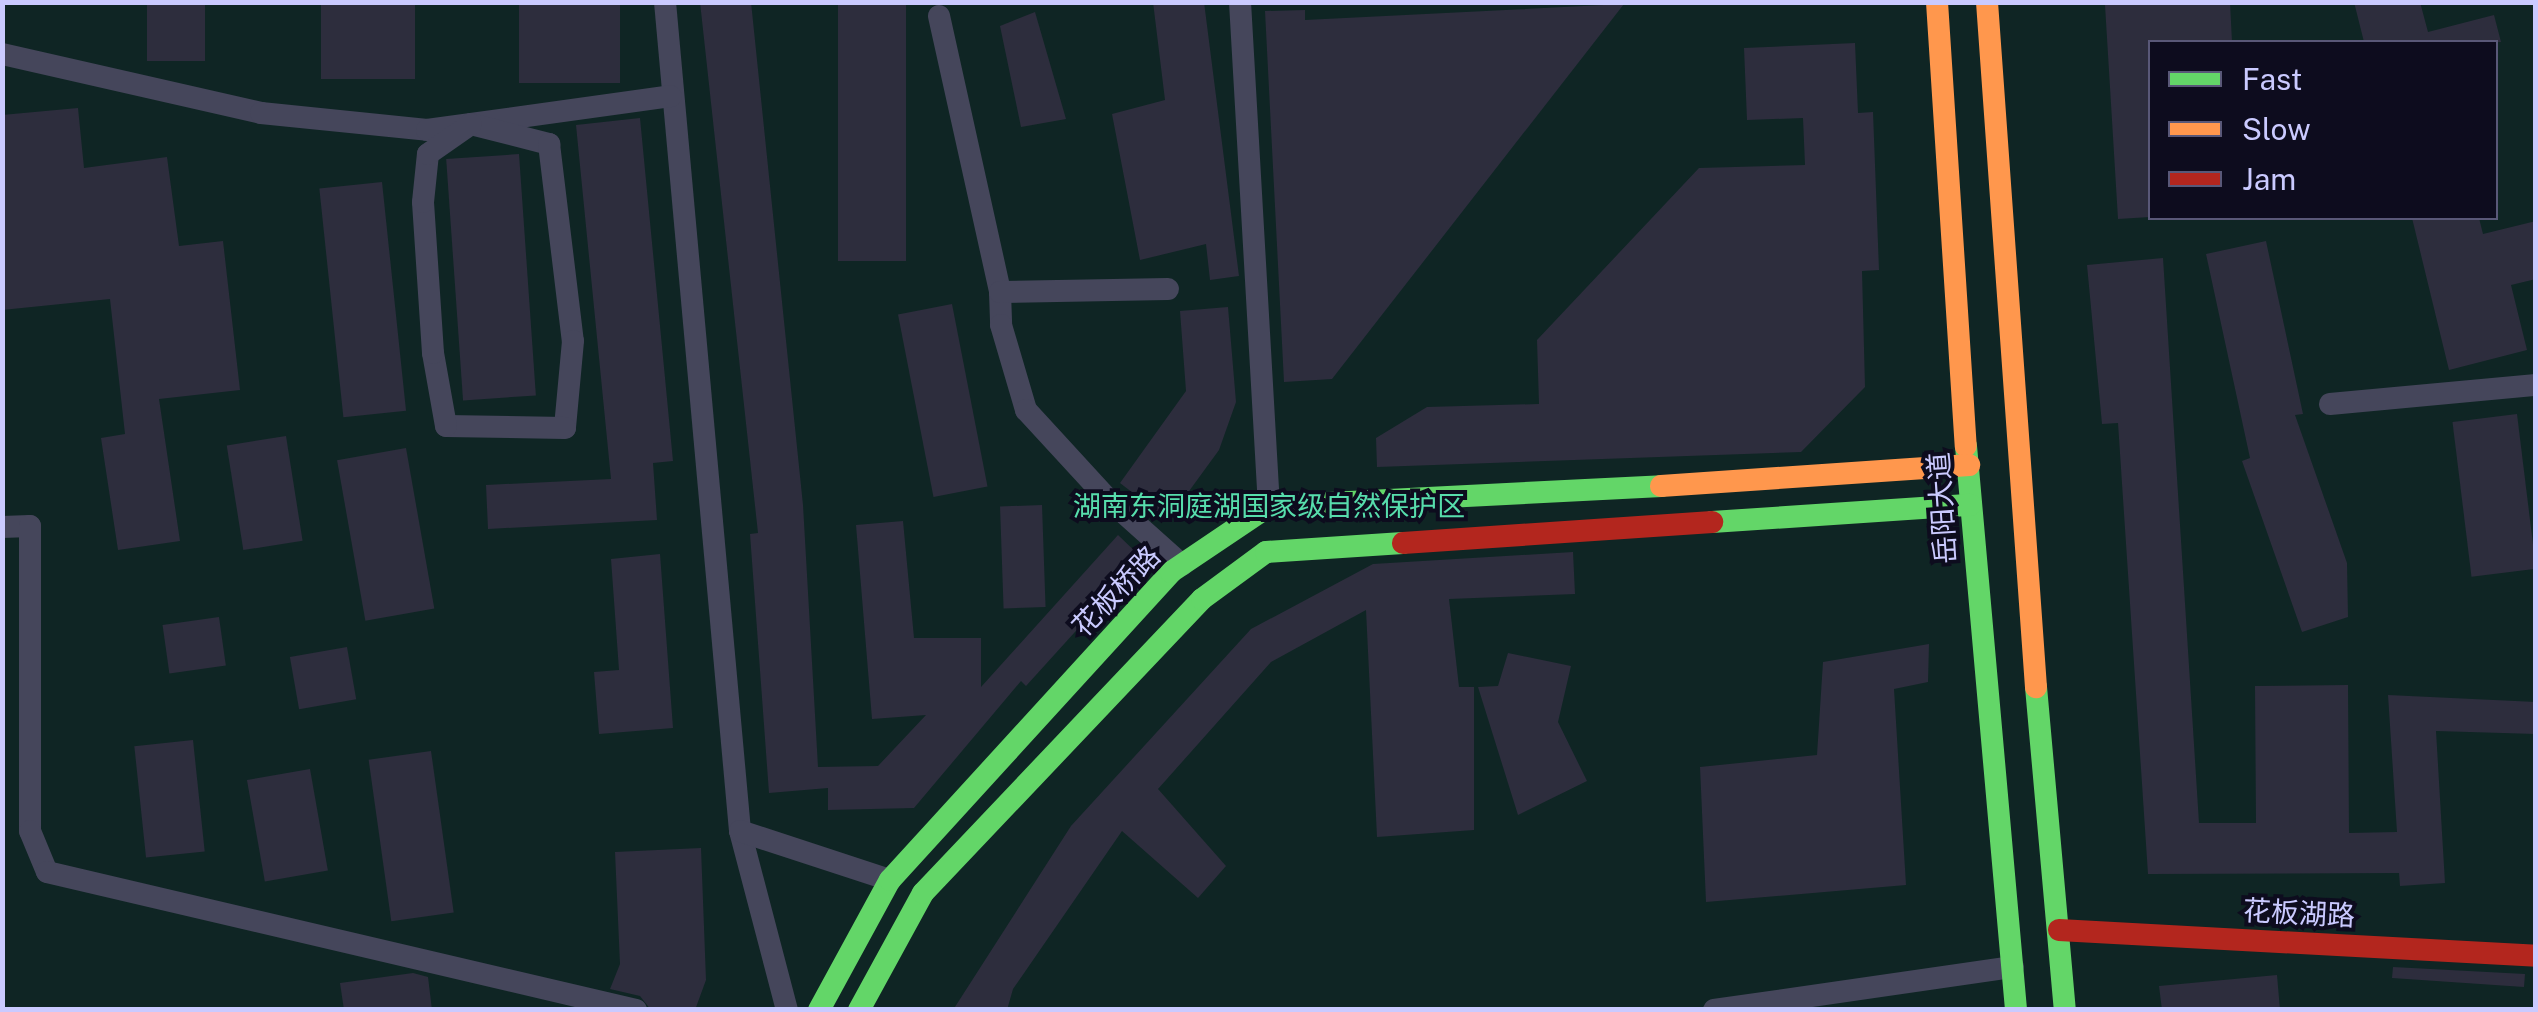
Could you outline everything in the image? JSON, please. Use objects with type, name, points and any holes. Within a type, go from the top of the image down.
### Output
[{"type":"street","points":[[665,2],[740,831],[787,1010]]},
{"type":"street","points":[[1240,2],[1269,506],[1438,501],[1969,466]]},
{"type":"street","name":"岳阳大道","points":[[1937,2],[1970,506],[2016,1010]]},
{"type":"street","points":[[1988,2],[2019,502],[2065,1010]]},
{"type":"street","points":[[938,16],[1000,292],[1001,325],[1026,410],[1106,498],[1182,565]]},
{"type":"street","points":[[2,54],[261,113],[427,130],[671,96]]},
{"type":"street","points":[[471,124],[549,144],[573,341],[565,428],[446,426],[433,353],[423,202],[428,154],[471,124]]},
{"type":"street","points":[[1000,292],[1168,289]]},
{"type":"street","points":[[2330,404],[2536,386]]},
{"type":"street","name":"花板桥路","points":[[819,1010],[890,880],[1182,565],[1269,506]]},
{"type":"street","points":[[859,1010],[923,893],[1202,599],[1266,552],[1970,506]]},
{"type":"street","points":[[2,528],[30,526],[30,831],[47,872],[636,1010]]},
{"type":"street","points":[[740,831],[890,880]]},
{"type":"street","name":"花板湖路","points":[[2059,930],[2536,956]]},
{"type":"street","points":[[1714,1010],[2013,968]]},
{"type":"green space","name":"湖南东洞庭湖国家级自然保护区","points":[[2,3],[2535,3],[2535,1009],[3,1009]]},
{"type":"building","points":[[147,2],[205,2],[205,61],[147,61]]},
{"type":"building","points":[[321,2],[415,2],[415,79],[321,79]]},
{"type":"building","points":[[519,2],[620,2],[620,83],[519,83]]},
{"type":"building","points":[[700,2],[751,2],[803,505],[818,767],[878,766],[926,715],[872,719],[856,525],[903,521],[914,638],[981,638],[981,687],[1118,535],[1142,558],[1026,686],[1021,681],[914,808],[828,810],[828,788],[769,793],[750,534],[758,533]]},
{"type":"building","points":[[838,2],[906,2],[906,261],[838,261]]},
{"type":"building","points":[[1153,2],[1204,2],[1239,276],[1210,280],[1206,244],[1140,260],[1112,114],[1165,100]]},
{"type":"building","points":[[2230,2],[2232,40],[2148,40],[2148,217],[2118,219],[2105,5]]},
{"type":"building","points":[[2354,2],[2420,2],[2428,32],[2494,15],[2501,42],[2498,40],[2364,40]]},
{"type":"building","points":[[1624,4],[1332,379],[1284,382],[1265,11],[1305,10],[1305,20]]},
{"type":"building","points":[[1035,12],[1066,119],[1021,127],[1000,26]]},
{"type":"building","points":[[1855,43],[1858,113],[1873,112],[1879,270],[1862,271],[1865,387],[1801,452],[1377,467],[1376,438],[1427,407],[1539,404],[1537,340],[1699,168],[1805,165],[1803,118],[1747,120],[1744,48]]},
{"type":"building","points":[[78,108],[84,168],[167,157],[179,246],[223,241],[240,390],[159,399],[180,541],[118,550],[101,438],[125,434],[110,299],[2,310],[2,115]]},
{"type":"building","points":[[640,118],[673,461],[653,463],[657,520],[488,529],[486,485],[611,479],[576,125]]},
{"type":"building","points":[[519,154],[536,395],[463,401],[446,159]]},
{"type":"building","points":[[382,182],[406,411],[343,417],[319,189]]},
{"type":"building","points":[[2412,220],[2480,220],[2483,234],[2536,221],[2536,279],[2511,285],[2527,350],[2449,370]]},
{"type":"building","points":[[2266,241],[2303,414],[2295,415],[2347,563],[2348,617],[2302,632],[2242,461],[2250,458],[2206,254]]},
{"type":"building","points":[[2163,258],[2199,823],[2256,823],[2255,686],[2348,685],[2349,833],[2397,832],[2388,695],[2536,702],[2536,734],[2436,731],[2445,883],[2400,886],[2399,873],[2148,874],[2118,423],[2102,424],[2087,265]]},
{"type":"building","points":[[952,304],[987,487],[934,497],[898,314]]},
{"type":"building","points":[[1228,307],[1236,402],[1219,450],[1168,520],[1120,483],[1186,391],[1180,311]]},
{"type":"building","points":[[2517,414],[2536,569],[2471,577],[2452,422]]},
{"type":"building","points":[[286,436],[303,541],[243,550],[227,445]]},
{"type":"building","points":[[406,448],[434,609],[365,621],[337,460]]},
{"type":"building","points":[[1042,505],[1046,607],[1004,608],[1000,506]]},
{"type":"building","points":[[1573,552],[1575,594],[1449,599],[1459,687],[1474,687],[1474,830],[1377,837],[1366,610],[1271,662],[1158,789],[1226,866],[1198,898],[1122,831],[1013,989],[1007,1010],[953,1010],[1071,826],[1251,629],[1373,564]]},
{"type":"building","points":[[660,554],[673,728],[599,734],[594,672],[619,670],[611,559]]},
{"type":"building","points":[[219,617],[226,666],[169,673],[163,625]]},
{"type":"building","points":[[1929,644],[1928,682],[1894,689],[1906,885],[1706,902],[1700,767],[1817,755],[1823,662]]},
{"type":"building","points":[[347,647],[356,699],[299,709],[290,657]]},
{"type":"building","points":[[1508,653],[1571,666],[1558,722],[1587,781],[1518,815],[1478,687],[1498,686]]},
{"type":"building","points":[[193,740],[205,851],[146,858],[134,746]]},
{"type":"building","points":[[431,751],[454,912],[391,921],[369,760]]},
{"type":"building","points":[[310,769],[328,870],[265,882],[247,780]]},
{"type":"building","points":[[701,848],[706,980],[695,1010],[651,1010],[640,996],[610,989],[620,964],[615,852]]},
{"type":"building","points":[[2393,967],[2525,974],[2524,987],[2392,978]]},
{"type":"building","points":[[413,973],[428,977],[432,1010],[344,1010],[340,983]]},
{"type":"building","points":[[2277,975],[2280,1010],[2162,1010],[2159,986]]},
{"type":"traffic: fast","points":[[1966,446],[2016,1010]]},
{"type":"traffic: fast","points":[[819,1010],[890,880],[1171,572],[1269,506],[1661,486]]},
{"type":"traffic: fast","points":[[1712,522],[1970,505]]},
{"type":"traffic: fast","points":[[859,1010],[923,893],[1202,599],[1266,552],[1403,543]]},
{"type":"traffic: fast","points":[[2036,687],[2065,1010]]},
{"type":"traffic: slow","points":[[1937,2],[1966,446]]},
{"type":"traffic: slow","points":[[1987,2],[2036,687]]},
{"type":"traffic: slow","points":[[1661,486],[1969,465]]},
{"type":"traffic: jam","points":[[1403,543],[1712,522]]},
{"type":"traffic: jam","points":[[2059,930],[2536,956]]}]
